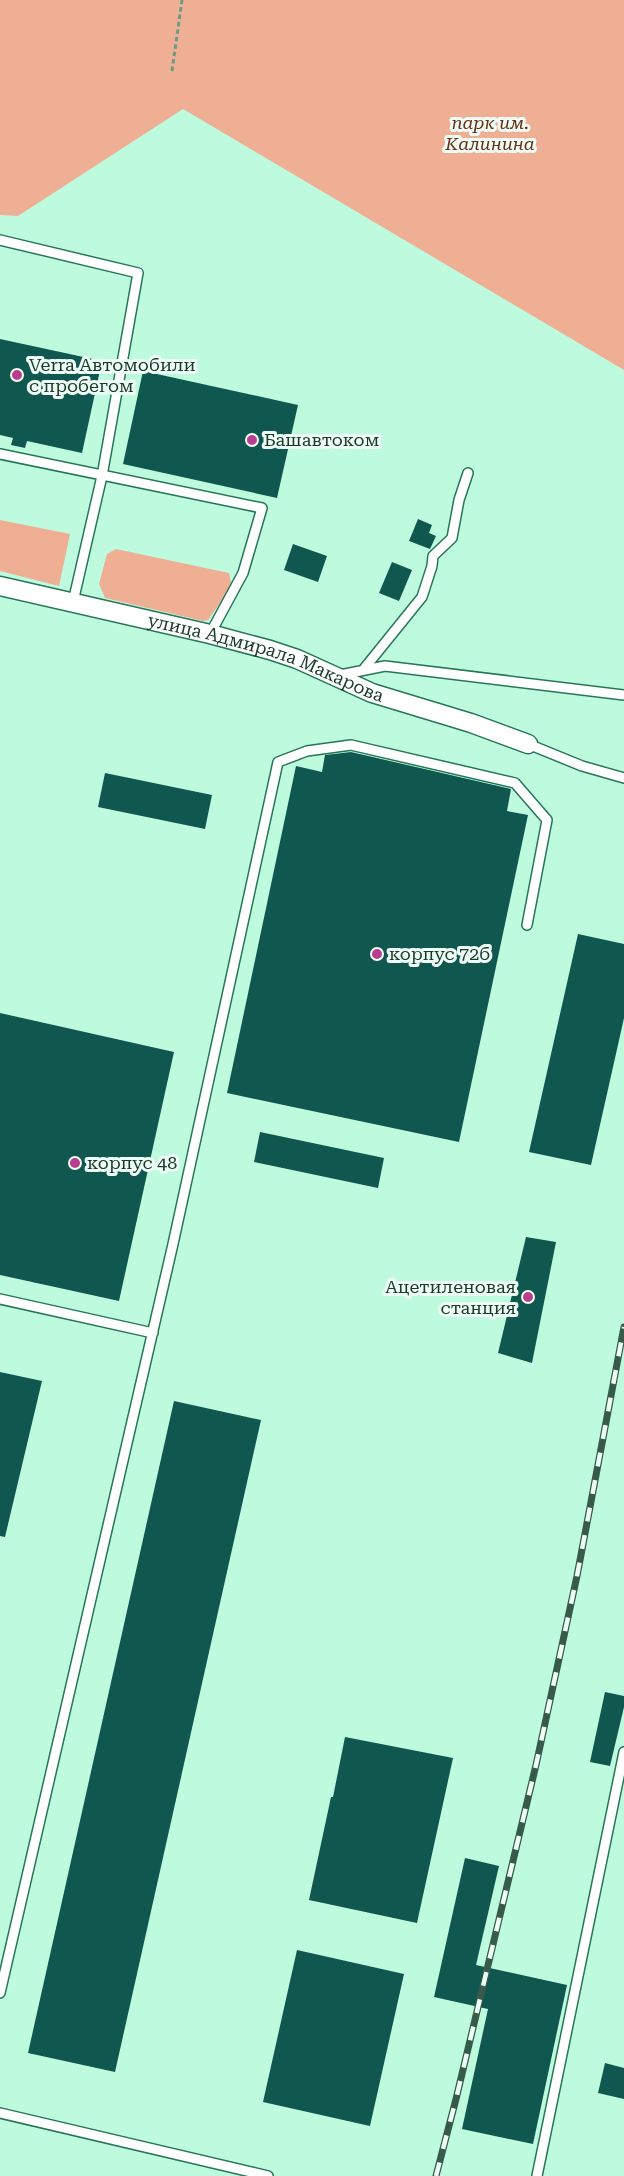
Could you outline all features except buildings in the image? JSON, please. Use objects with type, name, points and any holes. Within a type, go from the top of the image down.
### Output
[{"type":"street","name":"улица Адмирала Макарова","points":[[0,586],[210,634],[297,659],[372,693],[471,723],[528,744]]},
{"type":"lane","points":[[0,240],[138,273],[102,476],[73,602]]},
{"type":"lane","points":[[0,454],[262,508],[243,573],[210,634]]},
{"type":"lane","points":[[363,670],[422,597],[433,556],[452,538],[459,500],[468,473]]},
{"type":"lane","points":[[335,676],[385,666],[624,695]]},
{"type":"lane","points":[[528,744],[582,766],[624,778]]},
{"type":"lane","points":[[0,1992],[153,1333],[278,762],[307,751],[351,745],[515,783],[547,820],[526,925]]},
{"type":"lane","points":[[0,1299],[153,1333]]},
{"type":"lane","points":[[537,2176],[624,1752]]},
{"type":"lane","points":[[0,2113],[268,2176]]},
{"type":"path","points":[[172,70],[182,0]]},
{"type":"green space","name":"парк им. Калинина","points":[[0,0],[624,0],[624,370],[183,109],[18,216],[0,215]]},
{"type":"green space","points":[[0,520],[70,534],[59,586],[0,571]]},
{"type":"green space","points":[[116,549],[229,573],[232,586],[208,620],[203,621],[105,598],[99,584],[107,554]]},
{"type":"railway","points":[[436,2176],[536,1765],[577,1576],[624,1327]]},
{"type":"place","name":"Verra Автомобили с пробегом","points":[[17,375]]},
{"type":"place","name":"Башавтоком","points":[[252,440]]},
{"type":"place","name":"корпус 72б","points":[[377,954]]},
{"type":"place","name":"корпус 48","points":[[75,1163]]},
{"type":"place","name":"Ацетиленовая станция","points":[[528,1297]]}]
